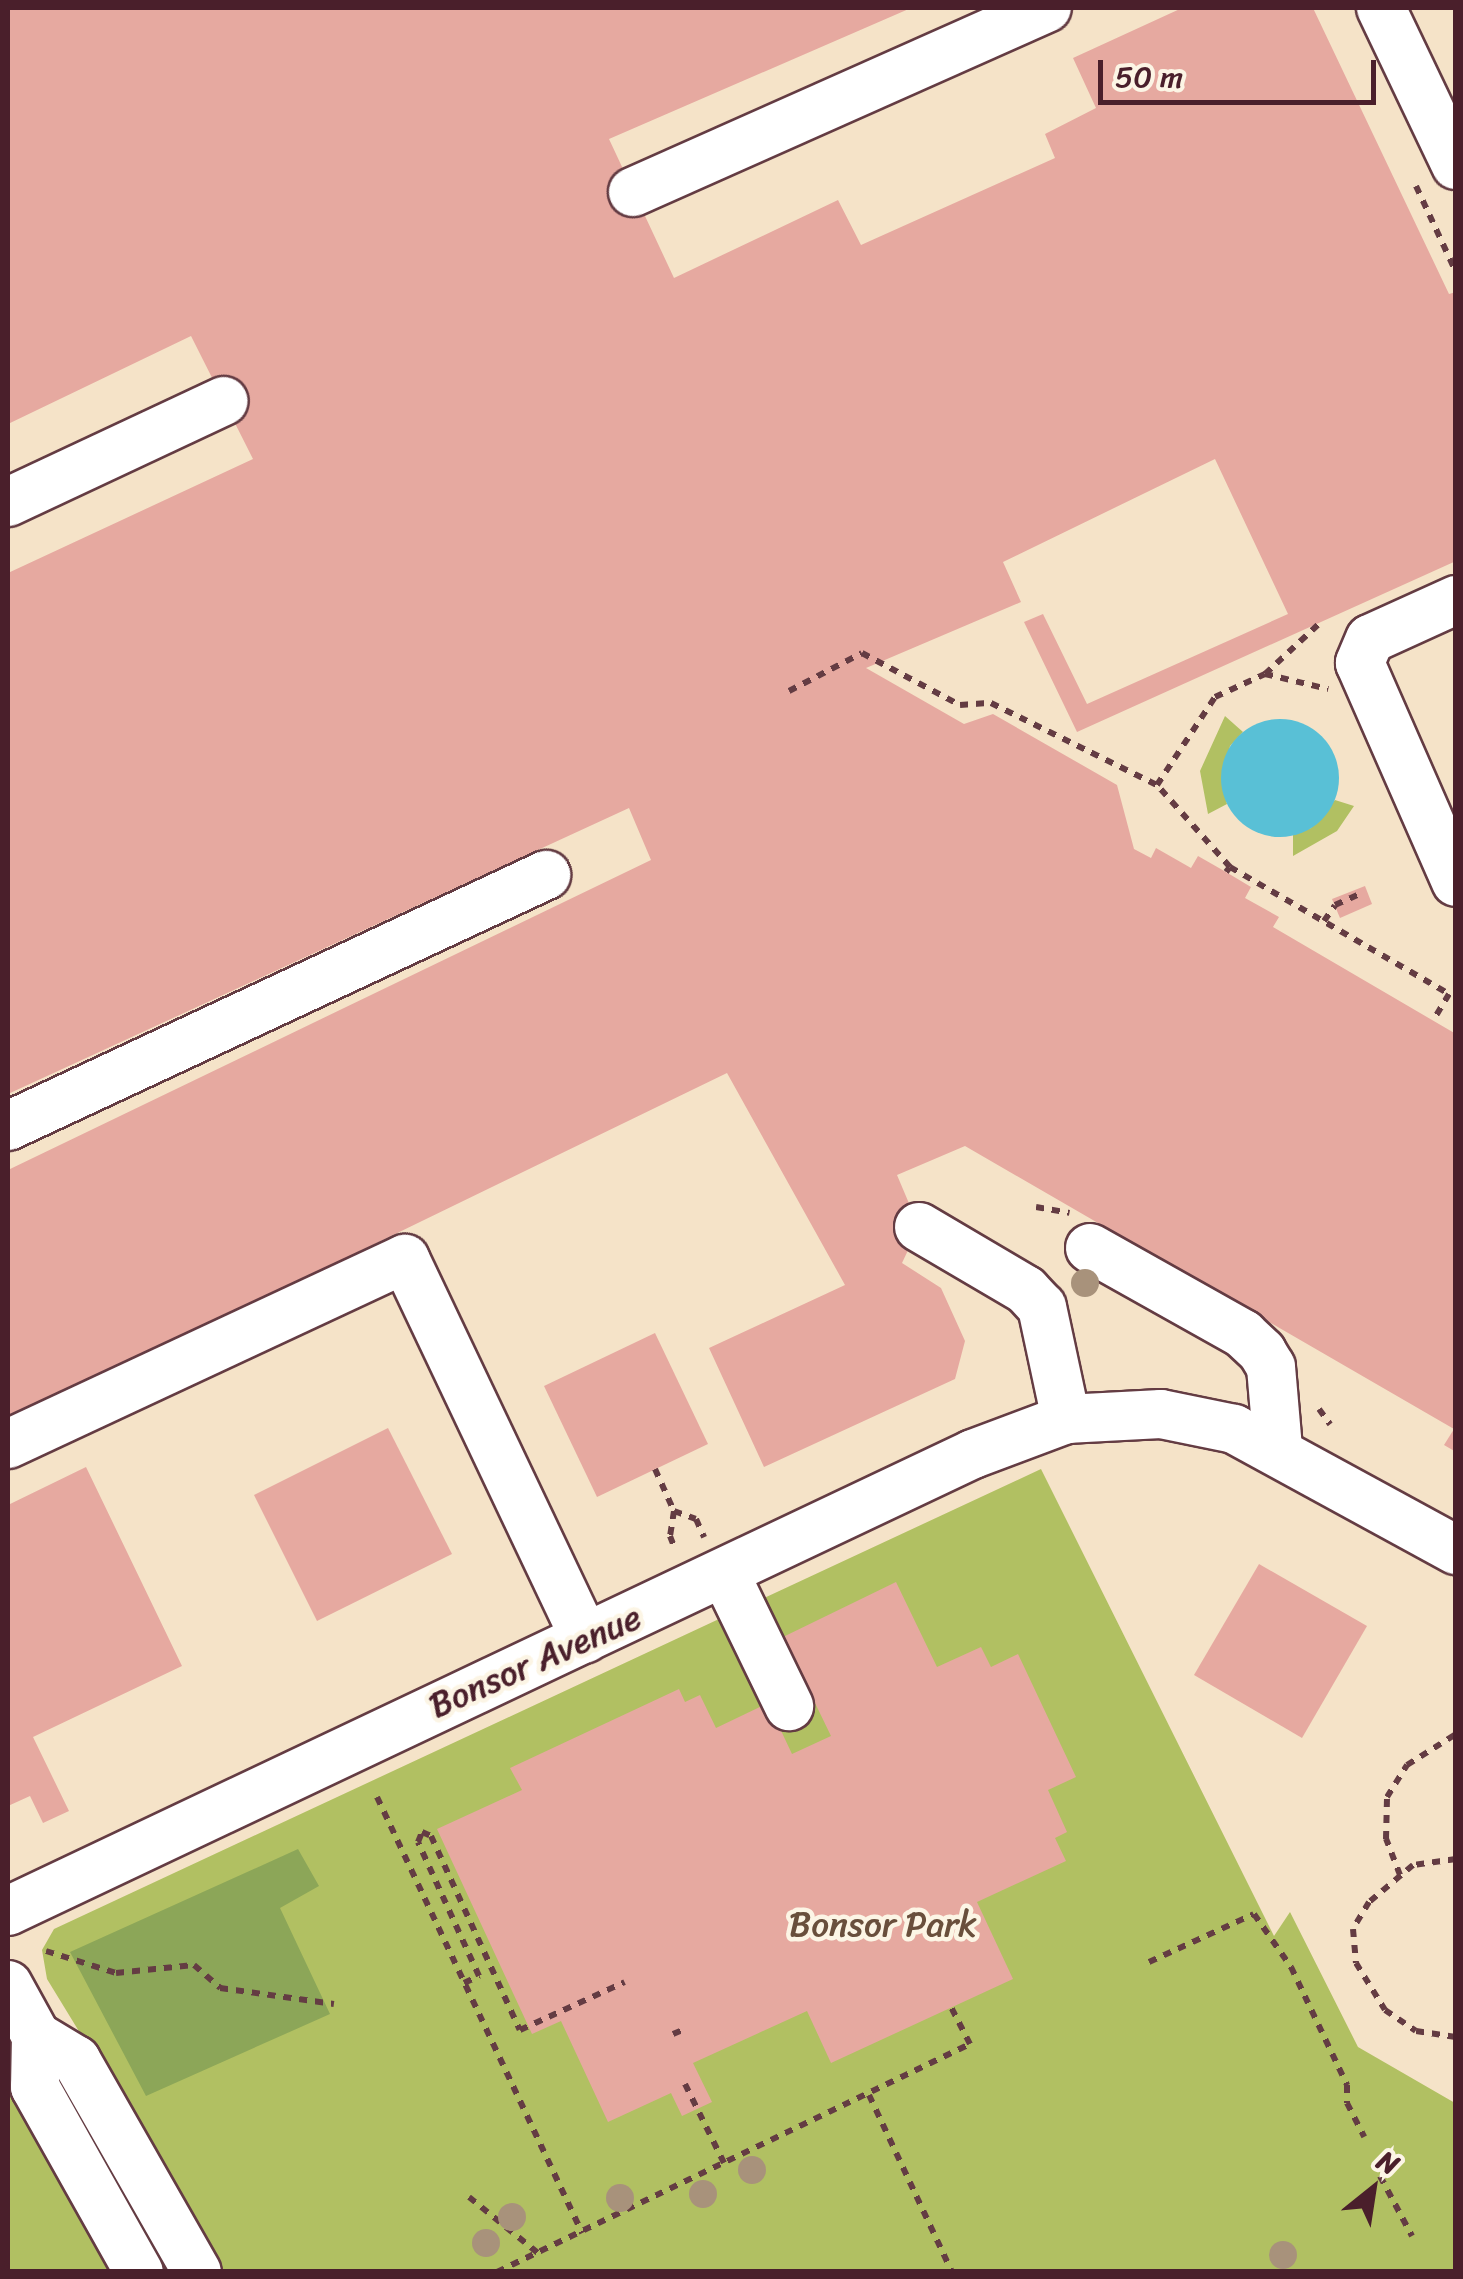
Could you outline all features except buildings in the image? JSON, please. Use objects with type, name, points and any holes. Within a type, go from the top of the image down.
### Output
[{"type":"street","points":[[633,192],[1047,8]]},
{"type":"street","points":[[1381,8],[1456,165]]},
{"type":"street","points":[[8,502],[224,401]]},
{"type":"street","points":[[1456,600],[1370,639],[1360,663],[1456,882]]},
{"type":"street","points":[[8,1126],[397,964],[546,875]]},
{"type":"street","points":[[919,1227],[1026,1290],[1042,1307],[1066,1419]]},
{"type":"street","points":[[1090,1248],[1262,1352],[1271,1367],[1278,1449]]},
{"type":"street","points":[[8,1444],[404,1259],[584,1638]]},
{"type":"street","name":"Bonsor Avenue","points":[[8,1910],[299,1768],[584,1638],[715,1557],[1066,1419],[1109,1413],[1195,1419],[1278,1449],[1456,1550]]},
{"type":"street","points":[[715,1557],[789,1706]]},
{"type":"street","points":[[8,1985],[36,2036],[35,2087],[138,2272]]},
{"type":"street","points":[[36,2036],[76,2060],[197,2272]]},
{"type":"path","points":[[1158,785],[1214,697],[1265,674],[1320,622]]},
{"type":"path","points":[[789,691],[862,652],[960,705],[990,702],[1158,785],[1228,870],[1452,993],[1433,1021]]},
{"type":"path","points":[[1265,674],[1332,690]]},
{"type":"path","points":[[1324,921],[1334,905],[1360,894]]},
{"type":"path","points":[[655,1469],[674,1512],[670,1536],[677,1553]]},
{"type":"path","points":[[674,1512],[696,1520],[715,1557]]},
{"type":"path","points":[[1400,1875],[1386,1840],[1388,1797],[1406,1765],[1456,1734]]},
{"type":"path","points":[[376,1797],[582,2233]]},
{"type":"path","points":[[464,1983],[479,1976],[418,1842],[422,1832],[431,1836],[520,2030],[626,1982]]},
{"type":"path","points":[[1456,1860],[1425,1859],[1400,1875],[1360,1914],[1353,1929],[1356,1962],[1371,1993],[1399,2022],[1456,2038]]},
{"type":"path","points":[[1149,1962],[1254,1914],[1292,1967],[1347,2085],[1347,2103],[1364,2138]]},
{"type":"path","points":[[46,1951],[116,1973],[194,1965],[220,1988],[334,2004]]},
{"type":"path","points":[[497,2272],[970,2044],[951,2008]]},
{"type":"path","points":[[673,2034],[687,2028]]},
{"type":"path","points":[[685,2084],[724,2163]]},
{"type":"path","points":[[869,2095],[952,2272]]},
{"type":"path","points":[[1380,2176],[1412,2236]]},
{"type":"path","points":[[469,2197],[538,2253]]},
{"type":"green space","points":[[1225,716],[1243,732],[1230,746],[1222,785],[1227,804],[1208,814],[1200,771]]},
{"type":"green space","points":[[1335,800],[1354,806],[1337,831],[1293,856],[1293,835],[1311,828]]},
{"type":"green space","name":"Bonsor Park","points":[[1041,1469],[1274,1936],[1290,1912],[1358,2047],[1455,2103],[1455,2271],[218,2271],[198,2226],[47,1979],[42,1950],[54,1929]]},
{"type":"green space","points":[[298,1849],[319,1886],[280,1908],[330,2014],[146,2096],[70,1952]]},
{"type":"green space","points":[[8,2074],[106,2244],[118,2271],[8,2271]]},
{"type":"water","points":[[1280,719],[1313,729],[1329,745],[1339,778],[1329,811],[1313,827],[1280,837],[1247,827],[1231,811],[1221,778],[1231,745],[1247,729]]}]
